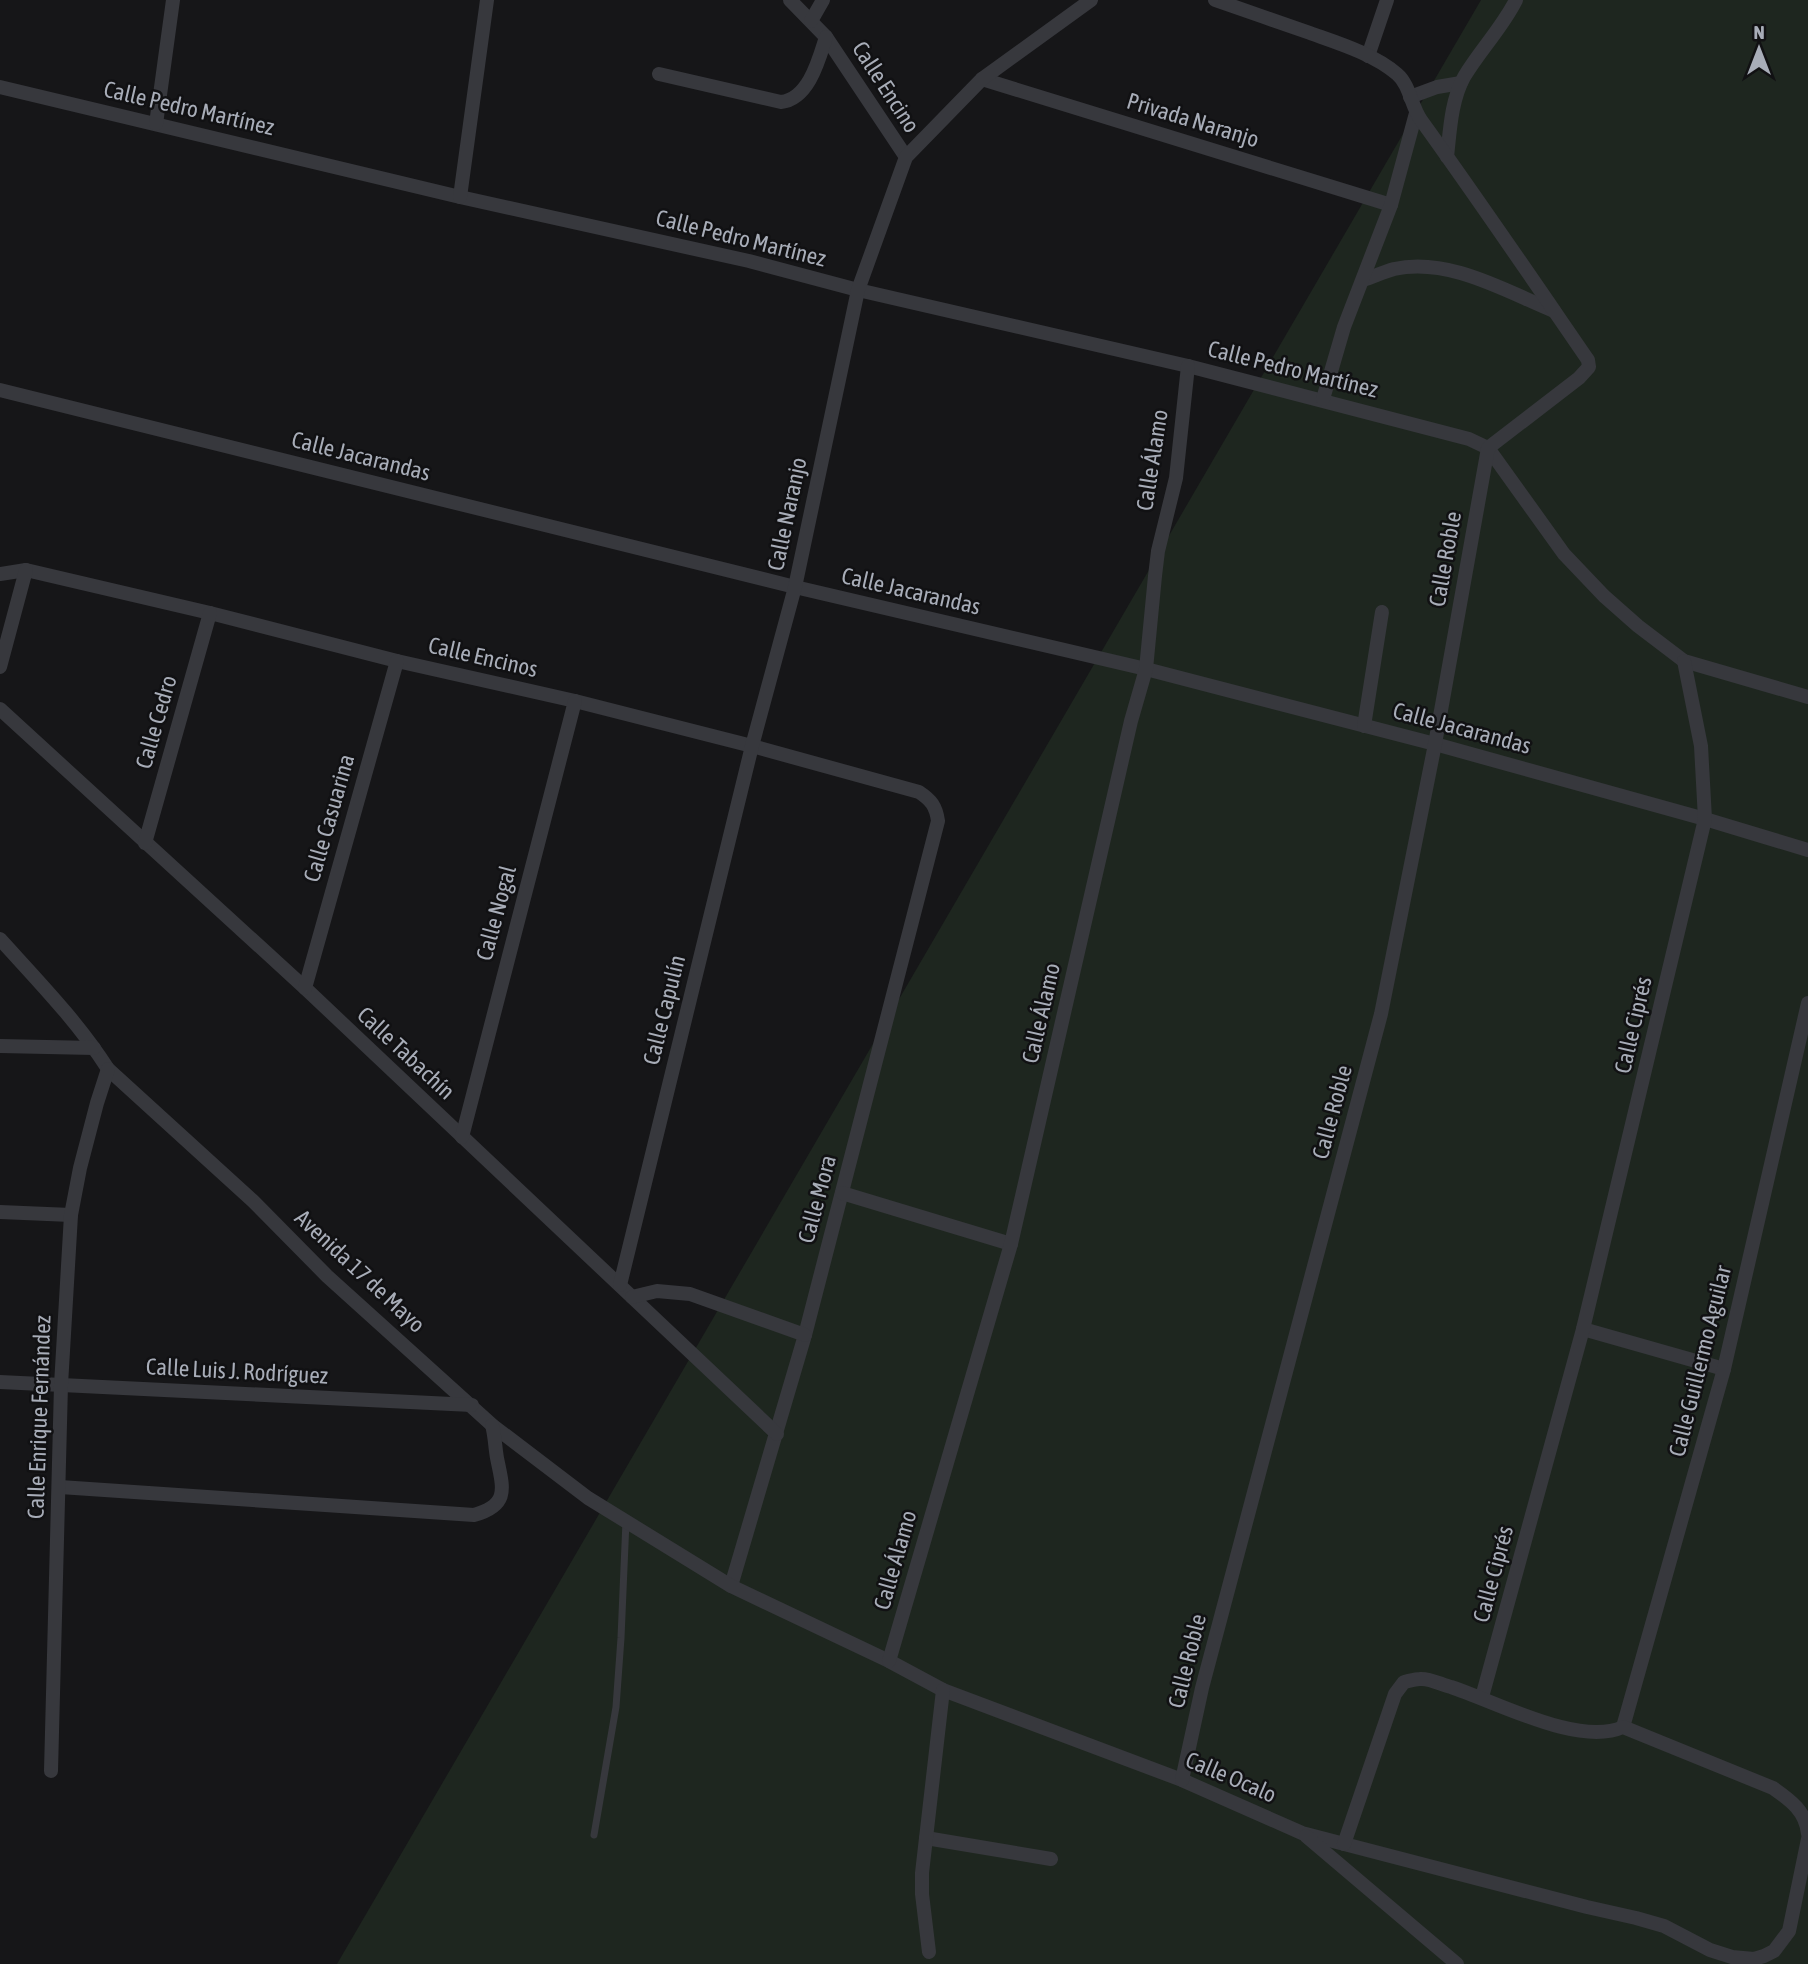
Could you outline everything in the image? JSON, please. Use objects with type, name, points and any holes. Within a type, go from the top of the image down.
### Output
[{"type":"street","points":[[156,124],[173,0]]},
{"type":"street","points":[[460,197],[487,0]]},
{"type":"street","name":"Calle Encino","points":[[790,0],[826,37],[906,157],[858,290]]},
{"type":"street","points":[[811,21],[823,0]]},
{"type":"street","points":[[906,157],[982,79],[1091,0]]},
{"type":"street","points":[[1215,0],[1368,56],[1397,74],[1416,113],[1588,360],[1588,367],[1579,378],[1488,448],[1572,562],[1604,596],[1684,661],[1808,696]]},
{"type":"street","points":[[1368,56],[1387,0]]},
{"type":"street","points":[[1447,156],[1451,118],[1461,83],[1516,0]]},
{"type":"street","points":[[659,74],[781,102],[789,101],[803,90],[814,70],[826,37]]},
{"type":"street","name":"Privada Naranjo","points":[[982,79],[1391,205]]},
{"type":"street","points":[[1410,97],[1437,87],[1461,83]]},
{"type":"street","name":"Calle Pedro Martínez","points":[[0,87],[1188,366],[1469,439],[1488,448]]},
{"type":"street","points":[[1323,400],[1344,327],[1391,205],[1416,113]]},
{"type":"street","points":[[1363,280],[1394,269],[1445,268],[1555,311]]},
{"type":"street","name":"Calle Naranjo","points":[[752,746],[795,587],[858,290]]},
{"type":"street","name":"Calle Álamo","points":[[889,1661],[1011,1244],[1131,721],[1146,669],[1155,576],[1176,478],[1188,366]]},
{"type":"street","name":"Calle Jacarandas","points":[[0,390],[795,587],[1146,669],[1435,744],[1808,850]]},
{"type":"street","name":"Calle Roble","points":[[1182,1780],[1202,1688],[1381,1014],[1435,744],[1488,448]]},
{"type":"street","points":[[0,667],[26,570]]},
{"type":"street","name":"Calle Encinos","points":[[0,573],[26,570],[752,746],[919,792],[932,801],[937,809],[938,821]]},
{"type":"street","points":[[1364,726],[1382,612]]},
{"type":"street","name":"Calle Cedro","points":[[145,843],[210,613]]},
{"type":"street","name":"Calle Casuarina","points":[[304,988],[397,661]]},
{"type":"street","name":"Calle Ciprés","points":[[1482,1697],[1583,1329],[1705,819],[1701,746],[1684,661]]},
{"type":"street","name":"Calle Nogal","points":[[462,1137],[575,701]]},
{"type":"street","name":"Calle Tabachín","points":[[0,709],[304,988],[777,1434]]},
{"type":"street","name":"Calle Capulín","points":[[620,1284],[752,746]]},
{"type":"street","name":"Calle Mora","points":[[732,1586],[805,1335],[938,821]]},
{"type":"street","name":"Avenida 17 de Mayo","points":[[0,939],[94,1048],[108,1069],[253,1201],[327,1276],[492,1425],[588,1498],[732,1586]]},
{"type":"street","name":"Calle Guillermo Aguilar","points":[[1623,1727],[1724,1369],[1808,1003]]},
{"type":"street","points":[[0,1046],[94,1048]]},
{"type":"street","name":"Calle Enrique Fernández","points":[[51,1771],[61,1385],[71,1215],[96,1103],[108,1069]]},
{"type":"street","points":[[842,1193],[1011,1244]]},
{"type":"street","points":[[0,1212],[71,1215]]},
{"type":"street","points":[[632,1297],[657,1291],[690,1294],[805,1335]]},
{"type":"street","points":[[1583,1329],[1724,1369]]},
{"type":"street","name":"Calle Luis J. Rodríguez","points":[[0,1382],[471,1405]]},
{"type":"street","points":[[60,1487],[474,1515],[488,1511],[496,1505],[503,1493],[492,1425]]},
{"type":"street","name":"Calle Ocalo","points":[[732,1586],[889,1661],[943,1690],[1182,1780],[1302,1833],[1664,1926],[1710,1950],[1732,1956],[1754,1959],[1764,1956],[1774,1951],[1789,1931],[1808,1839]]},
{"type":"street","points":[[1344,1844],[1395,1694],[1404,1682],[1422,1678],[1482,1697],[1562,1728],[1611,1733],[1623,1727],[1773,1788],[1795,1804],[1807,1824],[1808,1834]]},
{"type":"street","points":[[929,1952],[922,1894],[943,1690]]},
{"type":"street","points":[[1302,1833],[1457,1964]]},
{"type":"street","points":[[926,1838],[1051,1859]]},
{"type":"lane","points":[[594,1835],[616,1707],[626,1521]]},
{"type":"shaded area","points":[[1481,0],[1808,0],[1808,1964],[337,1964]]}]
